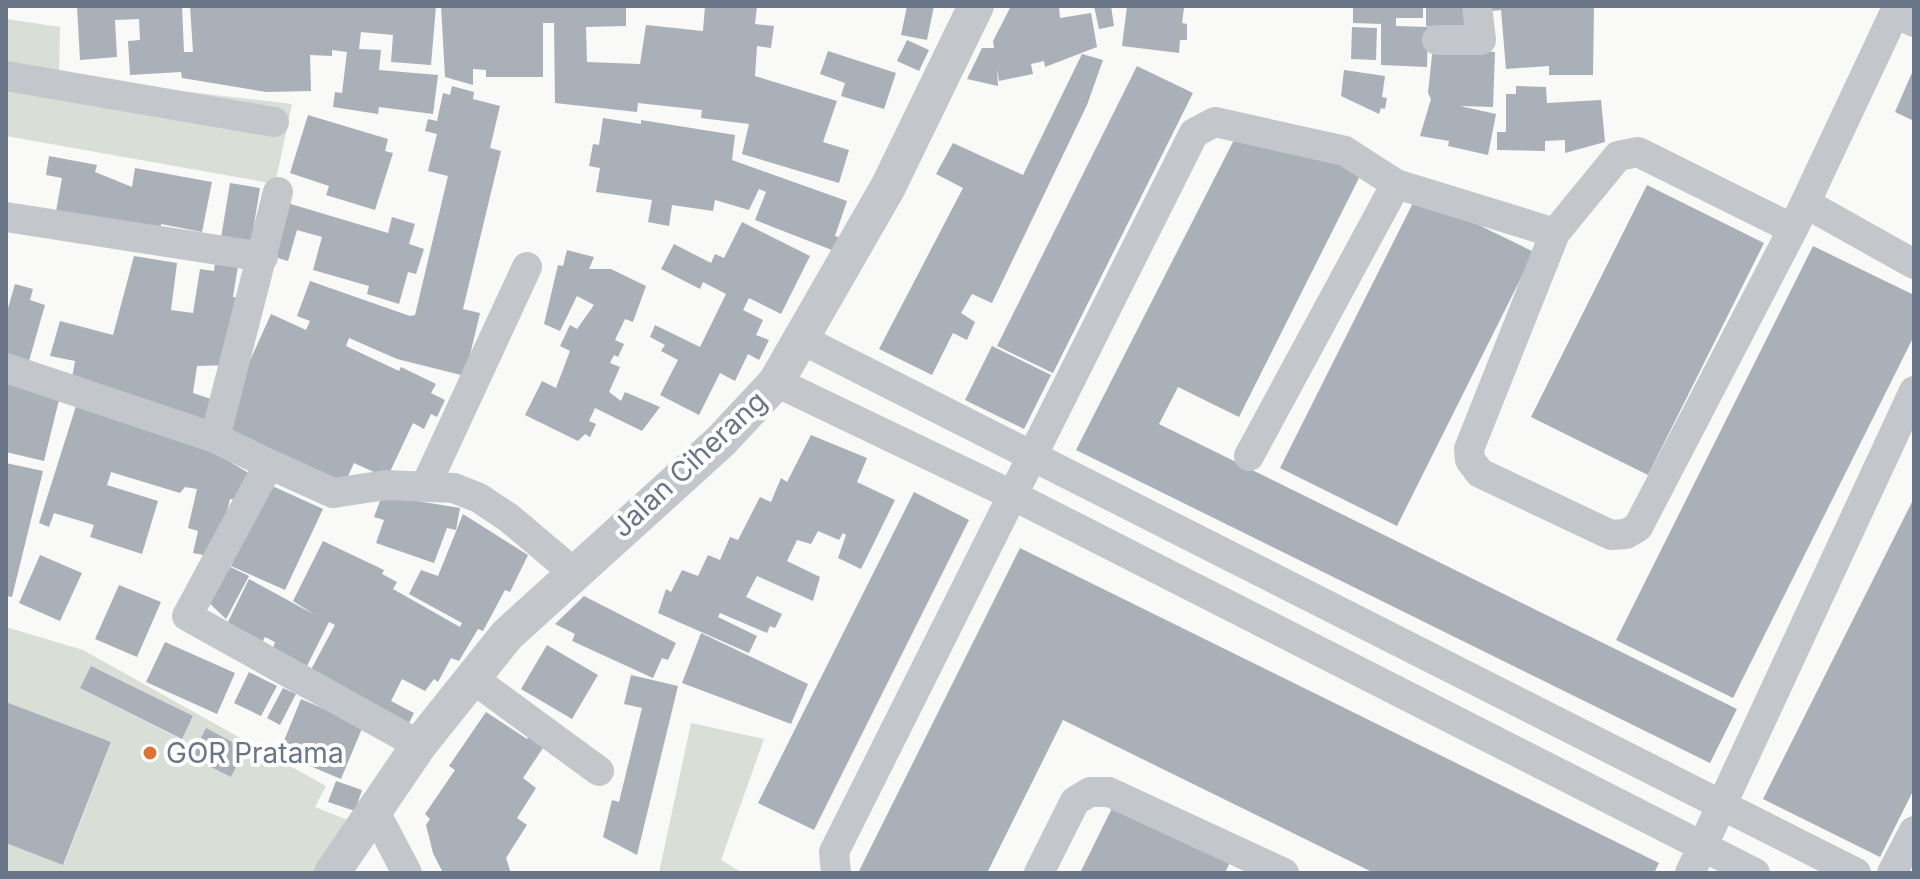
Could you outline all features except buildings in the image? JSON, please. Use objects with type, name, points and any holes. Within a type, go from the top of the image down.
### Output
[{"type":"street","name":"Jalan Ciherang","points":[[332,873],[419,745],[507,635],[721,441],[776,382],[803,340],[888,187],[976,6]]},
{"type":"street","points":[[1437,40],[1481,40],[1477,6]]},
{"type":"street","points":[[1914,22],[1895,12],[1799,216],[1638,527],[1626,534],[1611,535],[1480,473],[1470,460],[1469,449],[1555,233],[1618,156],[1632,151],[1799,216],[1914,264]]},
{"type":"street","points":[[6,76],[274,122]]},
{"type":"street","points":[[836,873],[834,852],[1194,133],[1202,126],[1215,122],[1345,151],[1396,184],[1555,233]]},
{"type":"street","points":[[1249,456],[1396,184]]},
{"type":"street","points":[[215,438],[278,192]]},
{"type":"street","points":[[6,217],[263,257]]},
{"type":"street","points":[[426,485],[527,267]]},
{"type":"street","points":[[803,340],[1856,873]]},
{"type":"street","points":[[6,368],[215,438],[333,493],[386,485],[454,488],[479,498],[573,572]]},
{"type":"street","points":[[776,382],[1012,495],[1697,860],[1755,873]]},
{"type":"street","points":[[1697,860],[1914,391]]},
{"type":"street","points":[[269,464],[187,616],[419,745]]},
{"type":"street","points":[[472,678],[599,771]]},
{"type":"street","points":[[1039,873],[1075,801],[1090,792],[1109,792],[1254,866],[1284,873]]},
{"type":"street","points":[[374,810],[407,873]]},
{"type":"street","points":[[1892,873],[1914,831]]},
{"type":"shaded area","points":[[6,19],[60,27],[59,77],[292,104],[275,184],[6,136]]},
{"type":"shaded area","name":"GOR Pratama","points":[[6,627],[83,650],[326,786],[315,807],[348,820],[315,873],[6,873],[6,843],[64,864],[111,743],[6,702]],"holes":[[[80,688],[193,716],[193,717],[181,739]],[[206,729],[245,749],[231,776],[191,756]]]},
{"type":"shaded area","points":[[691,723],[764,739],[721,860],[743,873],[659,873]]},
{"type":"place","name":"GOR Pratama","points":[[150,753]]}]
